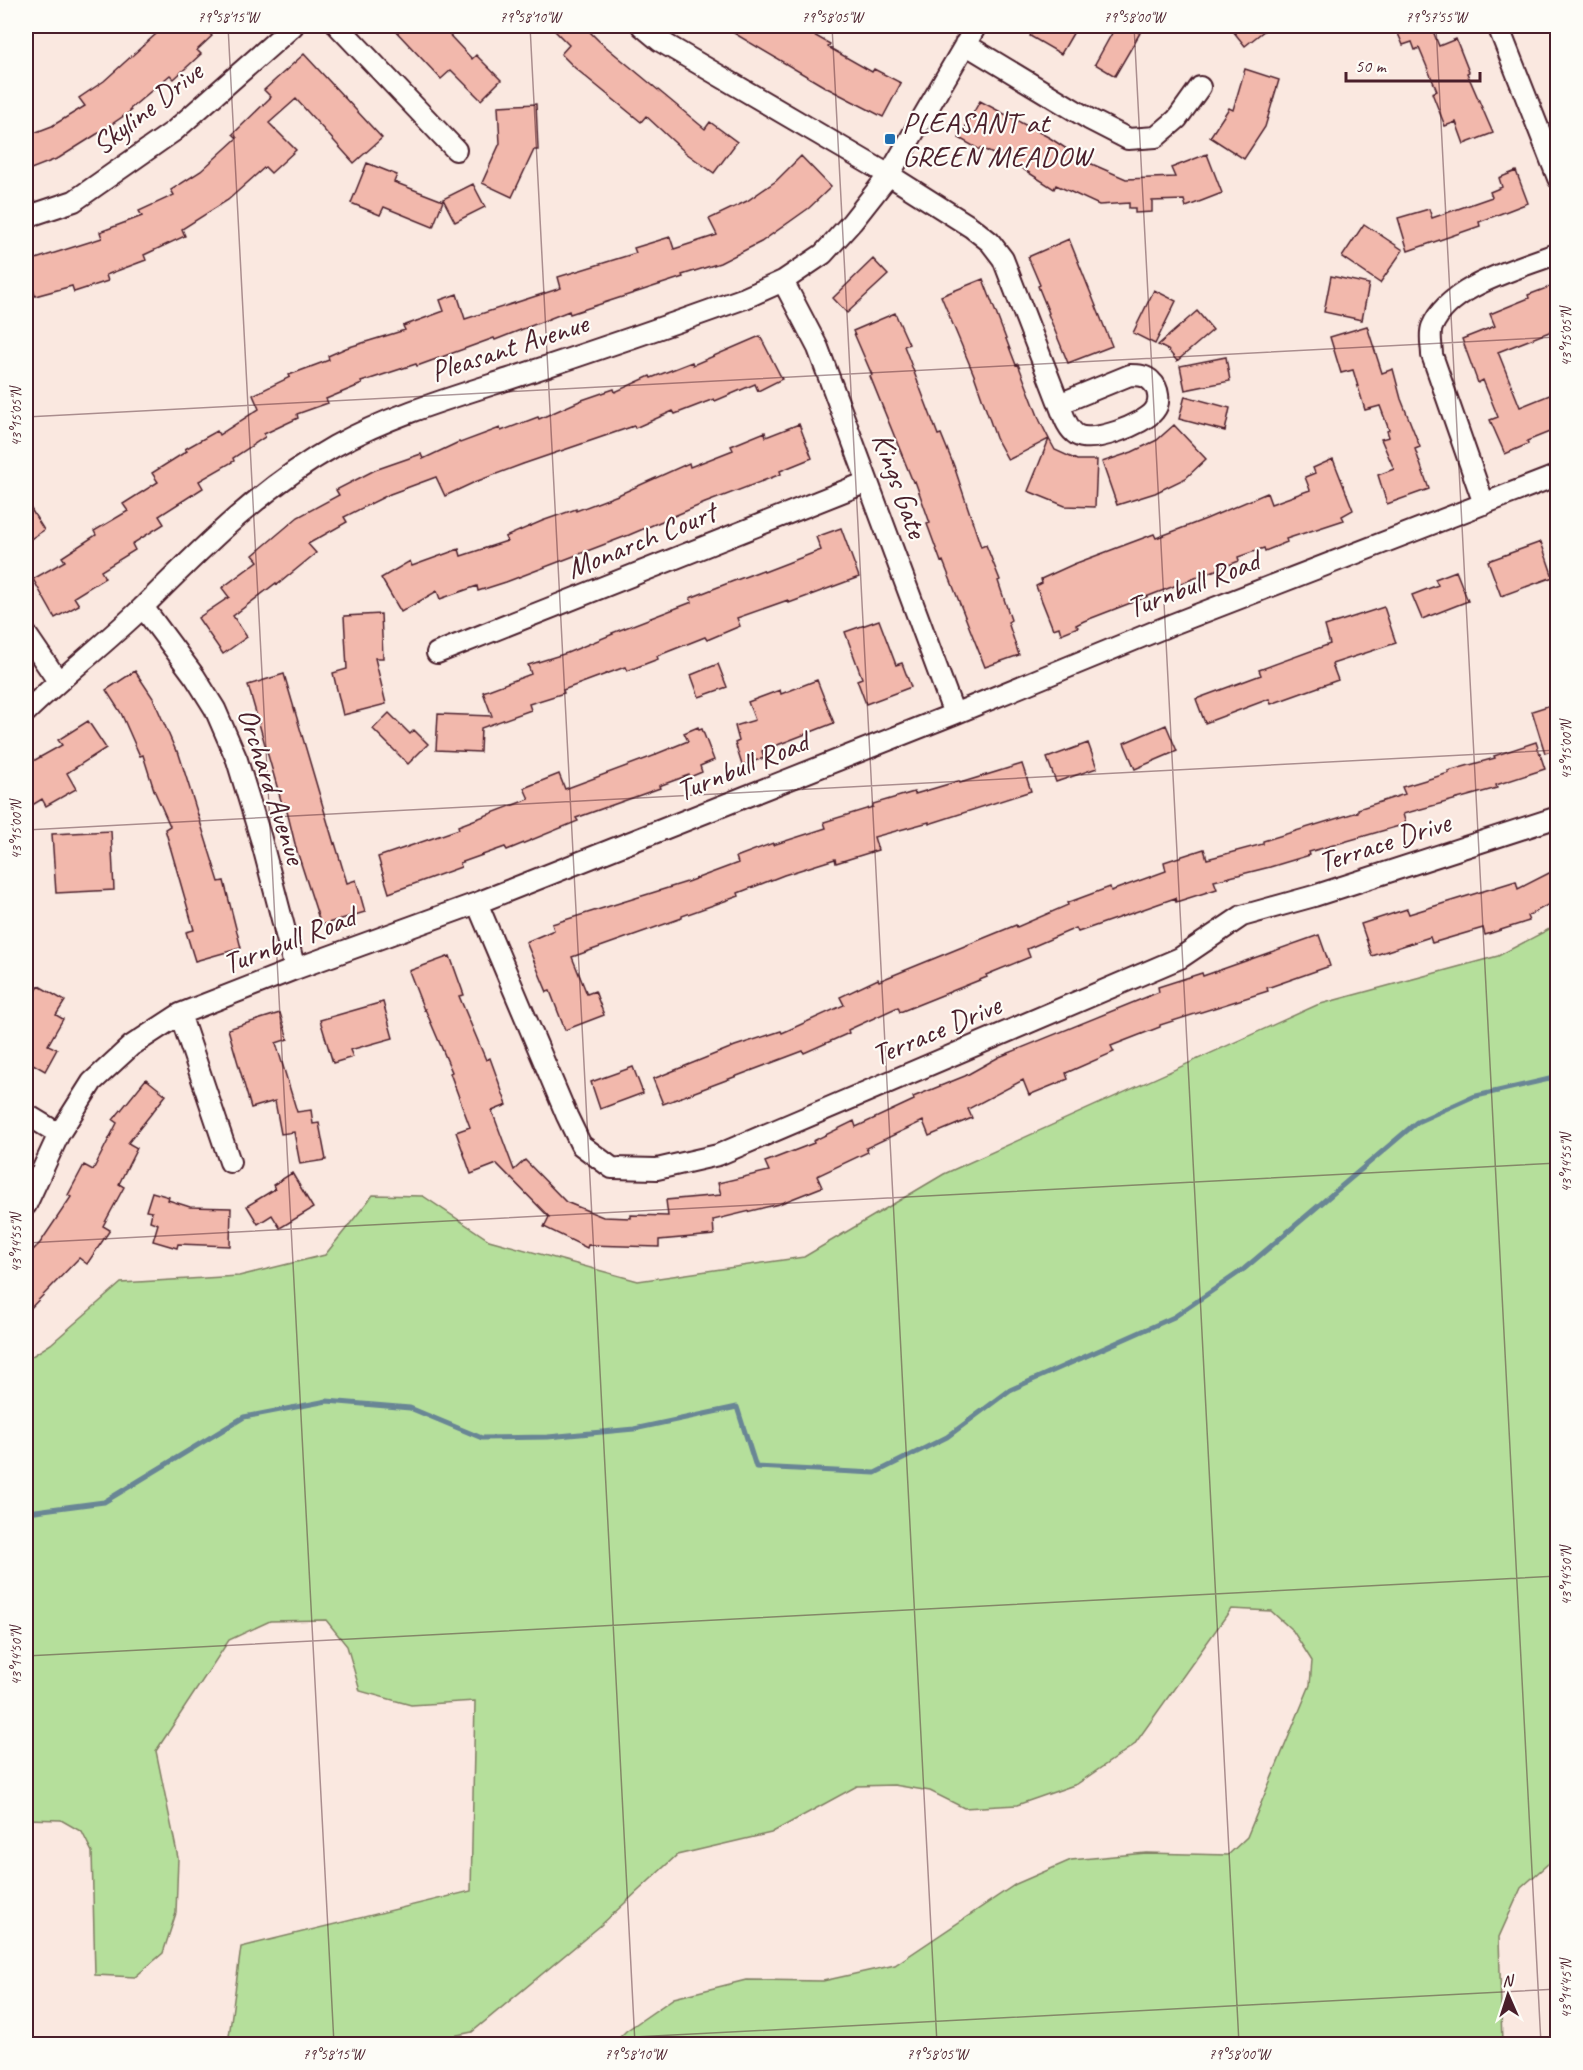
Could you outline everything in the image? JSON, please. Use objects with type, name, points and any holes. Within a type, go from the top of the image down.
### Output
[{"type":"street","name":"Skyline Drive","points":[[26,217],[74,201],[174,132],[293,26]]},
{"type":"street","points":[[338,26],[456,150]]},
{"type":"street","points":[[642,26],[660,41],[889,175],[971,226],[990,242],[1003,259],[1059,404],[1070,429],[1079,436],[1092,438],[1107,435],[1145,418],[1155,410],[1159,401],[1151,380],[1140,375],[1130,375],[1059,404]]},
{"type":"street","name":"Pleasant Avenue","points":[[26,712],[273,486],[335,446],[409,412],[745,298],[783,281],[824,254],[889,175],[976,26]]},
{"type":"street","points":[[1498,26],[1557,178]]},
{"type":"street","points":[[965,44],[1089,119],[1128,139],[1156,137],[1177,119],[1200,87]]},
{"type":"street","points":[[1484,504],[1432,355],[1431,329],[1443,308],[1468,288],[1557,253]]},
{"type":"street","name":"Kings Gate","points":[[783,281],[818,348],[954,714]]},
{"type":"street","name":"Turnbull Road","points":[[26,1205],[58,1134],[92,1082],[131,1046],[180,1014],[295,969],[477,903],[954,714],[1173,624],[1557,475]]},
{"type":"street","name":"Monarch Court","points":[[437,653],[867,482]]},
{"type":"street","name":"Orchard Avenue","points":[[143,607],[195,677],[215,709],[237,760],[261,839],[295,969]]},
{"type":"street","points":[[26,634],[58,681]]},
{"type":"street","name":"Terrace Drive","points":[[477,903],[567,1116],[582,1145],[612,1168],[657,1169],[718,1155],[1180,958],[1242,916],[1314,896],[1557,817]]},
{"type":"street","points":[[180,1014],[230,1162]]},
{"type":"street","points":[[26,1114],[58,1134]]},
{"type":"green space","points":[[1557,925],[1558,1855],[1521,1888],[1499,1937],[1502,2044],[613,2044],[626,2031],[674,1998],[746,1980],[823,1981],[895,1965],[1016,1884],[1071,1860],[1146,1853],[1228,1855],[1247,1837],[1310,1685],[1312,1661],[1293,1631],[1271,1611],[1231,1609],[1134,1745],[1077,1784],[1017,1805],[964,1808],[930,1791],[894,1785],[857,1786],[771,1833],[677,1855],[600,1926],[472,2032],[414,2044],[228,2044],[241,1947],[471,1891],[475,1701],[411,1705],[360,1691],[347,1646],[326,1620],[270,1621],[229,1640],[156,1751],[178,1858],[176,1913],[163,1953],[135,1977],[95,1975],[92,1852],[82,1832],[61,1820],[26,1819],[26,1360],[51,1344],[121,1283],[239,1276],[325,1255],[373,1195],[423,1196],[489,1240],[638,1281],[804,1257],[944,1174],[1317,1005],[1498,956]]},
{"type":"building","points":[[165,26],[202,26],[212,36],[197,50],[201,54],[174,79],[170,75],[130,109],[131,111],[59,158],[26,171],[26,136],[52,126],[85,106],[79,98],[104,81]]},
{"type":"building","points":[[391,26],[441,26],[472,59],[476,55],[501,80],[481,100],[451,70],[441,79]]},
{"type":"building","points":[[550,26],[584,26],[705,129],[710,122],[737,142],[714,173],[686,153],[646,116],[641,122],[575,68],[561,54],[569,45]]},
{"type":"building","points":[[722,26],[798,26],[830,44],[828,47],[872,72],[874,69],[901,83],[883,117],[825,87]]},
{"type":"building","points":[[1036,26],[1067,26],[1075,30],[1061,54],[1030,36]]},
{"type":"building","points":[[1116,26],[1126,26],[1140,33],[1115,76],[1095,64]]},
{"type":"building","points":[[1229,26],[1270,26],[1245,46]]},
{"type":"building","points":[[1406,26],[1431,26],[1439,46],[1456,39],[1469,72],[1467,73],[1493,133],[1464,144],[1456,122],[1445,126],[1432,93],[1437,91],[1419,48],[1415,50],[1412,42],[1403,45],[1396,29]]},
{"type":"building","points":[[304,54],[382,138],[354,163],[296,99],[269,123],[296,150],[271,173],[265,167],[228,200],[182,229],[185,236],[144,255],[146,260],[106,275],[108,281],[74,292],[72,286],[35,296],[26,262],[102,238],[100,232],[142,216],[139,211],[174,195],[171,190],[201,171],[237,138],[233,134],[271,97],[264,90]]},
{"type":"building","points":[[1245,69],[1279,80],[1265,127],[1244,159],[1210,137],[1229,108],[1233,110]]},
{"type":"building","points":[[980,101],[1050,138],[1085,161],[1126,179],[1175,177],[1171,168],[1207,154],[1222,193],[1186,207],[1184,200],[1152,201],[1152,212],[1135,213],[1135,208],[1129,208],[1129,203],[1099,205],[1056,185],[1054,189],[1023,169],[959,138]]},
{"type":"building","points":[[536,104],[538,150],[534,150],[512,197],[482,183],[500,143],[498,106]]},
{"type":"building","points":[[801,156],[831,187],[809,208],[761,242],[720,263],[682,275],[683,277],[570,314],[569,311],[495,340],[494,338],[417,366],[416,364],[361,382],[362,384],[326,399],[328,403],[297,414],[298,418],[264,434],[265,437],[233,458],[234,461],[199,481],[203,488],[159,516],[164,524],[132,544],[135,550],[101,571],[105,578],[74,597],[79,605],[55,618],[33,579],[65,561],[62,557],[96,535],[94,531],[128,511],[123,504],[158,482],[152,473],[187,451],[185,449],[217,431],[219,435],[259,409],[253,395],[290,377],[289,375],[329,360],[328,356],[346,348],[405,330],[403,326],[444,311],[440,300],[457,294],[465,319],[561,288],[558,277],[636,253],[634,248],[670,237],[674,249],[717,235],[709,219],[747,201],[776,181]]},
{"type":"building","points":[[367,163],[397,175],[394,182],[443,201],[433,227],[384,207],[380,215],[351,203]]},
{"type":"building","points":[[1516,171],[1528,203],[1479,222],[1480,226],[1408,251],[1398,218],[1429,209],[1432,218],[1492,197],[1490,192],[1502,187],[1499,178]]},
{"type":"building","points":[[473,184],[485,207],[455,222],[443,199]]},
{"type":"building","points":[[1364,224],[1403,250],[1380,283],[1342,257]]},
{"type":"building","points":[[1069,239],[1112,346],[1068,363],[1028,257]]},
{"type":"building","points":[[873,259],[888,275],[847,313],[833,298]]},
{"type":"building","points":[[1331,276],[1369,284],[1362,320],[1324,312]]},
{"type":"building","points":[[983,279],[1016,365],[1018,364],[1049,439],[1008,460],[996,438],[974,375],[941,296]]},
{"type":"building","points":[[1557,284],[1557,329],[1498,352],[1520,407],[1557,392],[1557,429],[1527,441],[1528,444],[1505,454],[1490,420],[1498,417],[1483,380],[1478,383],[1462,339],[1495,326],[1490,314],[1529,298],[1528,295]]},
{"type":"building","points":[[1154,290],[1176,301],[1155,344],[1133,333]]},
{"type":"building","points":[[1197,311],[1213,330],[1177,361],[1168,350],[1158,345]]},
{"type":"building","points":[[895,313],[909,344],[904,346],[938,435],[941,434],[954,466],[981,547],[986,545],[1000,580],[998,581],[1011,620],[1008,622],[1019,655],[985,667],[943,561],[941,562],[915,481],[913,482],[853,331]]},
{"type":"building","points":[[1367,326],[1382,373],[1393,369],[1401,399],[1420,447],[1415,449],[1429,489],[1387,504],[1378,475],[1394,469],[1381,439],[1389,437],[1387,431],[1389,430],[1380,406],[1365,410],[1353,370],[1341,373],[1330,337]]},
{"type":"building","points":[[760,336],[782,379],[758,391],[755,384],[715,401],[714,399],[675,414],[673,411],[635,428],[634,426],[523,464],[445,496],[436,477],[390,494],[344,517],[347,522],[308,544],[316,553],[277,585],[276,583],[233,616],[247,637],[223,654],[198,618],[229,597],[222,588],[258,561],[253,555],[298,517],[339,495],[336,490],[375,470],[421,454],[423,459],[459,442],[500,428],[501,431],[538,417],[539,419],[582,400],[614,389],[615,392],[650,376],[651,378],[692,362],[693,365]]},
{"type":"building","points":[[1226,357],[1230,381],[1185,390],[1180,366]]},
{"type":"building","points":[[1185,396],[1230,408],[1225,431],[1179,419]]},
{"type":"building","points":[[799,424],[812,458],[780,471],[781,474],[506,582],[478,591],[477,586],[440,599],[437,591],[401,612],[381,578],[410,561],[412,566],[459,549],[461,556],[507,541],[505,537],[542,521],[618,495],[689,463],[690,467],[733,450],[731,446],[765,432],[766,437]]},
{"type":"building","points":[[1174,425],[1206,459],[1186,478],[1155,493],[1117,505],[1102,462],[1132,452],[1157,440]]},
{"type":"building","points":[[1049,439],[1055,450],[1077,460],[1097,460],[1095,507],[1065,506],[1028,491]]},
{"type":"building","points":[[1333,459],[1353,510],[1342,516],[1344,520],[1286,539],[1287,542],[1265,551],[1264,548],[1238,557],[1239,561],[1084,621],[1076,625],[1078,627],[1061,634],[1059,627],[1053,629],[1036,586],[1042,583],[1041,579],[1154,534],[1156,538],[1206,519],[1267,493],[1271,504],[1310,490],[1305,477],[1315,473],[1313,468]]},
{"type":"building","points":[[26,501],[44,530],[26,542]]},
{"type":"building","points":[[841,528],[859,577],[789,603],[788,600],[737,618],[740,626],[707,640],[705,637],[627,671],[625,667],[563,690],[564,693],[529,704],[531,710],[481,728],[480,752],[436,750],[438,714],[492,716],[483,692],[531,674],[528,665],[567,653],[692,602],[690,598],[821,550],[816,537]]},
{"type":"building","points":[[1541,542],[1553,577],[1501,596],[1488,561]]},
{"type":"building","points":[[1456,571],[1468,601],[1422,619],[1412,595],[1438,585],[1435,579]]},
{"type":"building","points":[[1384,607],[1396,643],[1332,664],[1338,680],[1271,704],[1269,699],[1205,723],[1196,699],[1261,675],[1259,670],[1330,644],[1325,626]]},
{"type":"building","points":[[381,614],[383,658],[375,658],[386,704],[343,715],[333,673],[347,669],[344,616]]},
{"type":"building","points":[[879,620],[896,665],[902,663],[911,687],[866,704],[857,680],[862,678],[845,632]]},
{"type":"building","points":[[718,664],[727,687],[699,697],[691,675]]},
{"type":"building","points":[[135,671],[153,698],[176,751],[178,751],[219,882],[224,881],[241,948],[195,961],[186,932],[194,930],[165,829],[170,826],[154,790],[143,755],[140,756],[121,713],[106,690]]},
{"type":"building","points":[[284,674],[347,883],[356,880],[365,912],[321,925],[296,848],[285,803],[282,804],[248,685]]},
{"type":"building","points":[[817,680],[834,723],[762,751],[764,758],[742,765],[735,743],[739,741],[735,726],[755,720],[748,702],[780,690],[781,694]]},
{"type":"building","points":[[1557,703],[1557,749],[1545,753],[1532,711]]},
{"type":"building","points":[[389,713],[410,734],[414,730],[428,744],[408,764],[373,729]]},
{"type":"building","points":[[88,721],[106,748],[67,773],[76,789],[46,806],[42,799],[26,809],[26,765],[62,745],[58,740]]},
{"type":"building","points":[[1166,725],[1177,751],[1135,769],[1124,743]]},
{"type":"building","points":[[698,727],[699,730],[702,729],[714,760],[700,766],[702,772],[576,818],[578,821],[507,850],[505,847],[460,863],[461,867],[389,893],[378,857],[459,829],[458,826],[529,799],[524,788],[559,774],[565,789],[656,755],[688,741],[684,733]]},
{"type":"building","points":[[1536,742],[1545,769],[1496,785],[1497,788],[1403,814],[1406,824],[1309,852],[1310,855],[1270,867],[1214,881],[1217,889],[1176,902],[1175,898],[1078,932],[1076,928],[1027,949],[1030,957],[986,975],[987,977],[900,1012],[898,1007],[848,1030],[849,1033],[804,1053],[803,1051],[663,1104],[653,1079],[735,1046],[781,1031],[782,1033],[844,1005],[840,997],[878,979],[879,981],[1016,925],[1017,927],[1068,905],[1067,903],[1110,887],[1111,891],[1166,871],[1164,862],[1204,849],[1207,859],[1263,844],[1263,841],[1358,812],[1358,809],[1405,794],[1402,787],[1495,758],[1494,756]]},
{"type":"building","points":[[1088,743],[1097,768],[1056,782],[1047,758]]},
{"type":"building","points":[[1022,764],[1031,791],[929,824],[929,822],[874,837],[878,850],[836,863],[835,859],[784,875],[738,893],[739,896],[572,957],[587,994],[595,991],[604,1015],[565,1030],[550,991],[547,992],[526,942],[554,930],[552,924],[687,882],[738,863],[736,857],[773,843],[773,845],[826,828],[824,822],[873,807],[873,804],[959,781],[960,783]]},
{"type":"building","points":[[111,831],[114,890],[56,893],[52,834]]},
{"type":"building","points":[[1557,869],[1557,900],[1527,916],[1529,921],[1485,935],[1483,928],[1432,943],[1430,937],[1372,956],[1361,924],[1407,909],[1409,914],[1516,881],[1518,889]]},
{"type":"building","points":[[1319,935],[1330,966],[1267,988],[1268,991],[1160,1025],[1160,1027],[1111,1046],[1114,1052],[1066,1073],[1068,1079],[1029,1095],[1023,1080],[968,1109],[972,1118],[929,1136],[923,1121],[866,1148],[868,1152],[817,1176],[822,1187],[779,1204],[713,1220],[714,1235],[659,1240],[659,1247],[588,1245],[587,1248],[544,1227],[549,1217],[497,1164],[471,1174],[456,1132],[470,1127],[450,1073],[452,1072],[409,971],[450,956],[464,995],[459,996],[486,1060],[490,1058],[507,1105],[492,1111],[514,1170],[525,1160],[566,1202],[603,1217],[631,1218],[631,1215],[668,1216],[666,1200],[721,1195],[718,1183],[769,1171],[765,1162],[814,1143],[813,1141],[854,1121],[856,1127],[914,1100],[913,1097],[965,1076],[999,1057],[1159,992],[1158,987],[1202,973],[1203,976]]},
{"type":"building","points":[[39,986],[65,1001],[56,1015],[63,1019],[48,1045],[57,1049],[45,1071],[26,1060],[26,1008]]},
{"type":"building","points":[[383,1002],[393,1038],[350,1050],[353,1057],[333,1063],[320,1020]]},
{"type":"building","points":[[280,1013],[288,1039],[276,1043],[297,1112],[311,1110],[313,1124],[319,1123],[326,1160],[300,1164],[294,1132],[281,1134],[275,1101],[251,1108],[228,1029]]},
{"type":"building","points":[[633,1067],[643,1093],[600,1109],[591,1082]]},
{"type":"building","points":[[146,1079],[166,1095],[128,1143],[137,1148],[119,1184],[124,1187],[103,1226],[110,1230],[87,1264],[79,1258],[26,1313],[26,1257],[40,1243],[71,1197],[68,1195],[84,1165],[93,1170],[117,1123],[113,1120]]},
{"type":"building","points":[[292,1173],[313,1208],[280,1228],[272,1215],[258,1224],[247,1206],[275,1189],[273,1185]]},
{"type":"building","points":[[152,1192],[190,1207],[231,1208],[230,1246],[178,1244],[177,1248],[153,1241],[158,1224],[150,1221],[152,1212],[146,1211]]},
{"type":"waterway","points":[[26,1527],[28,1512],[104,1502],[244,1417],[327,1401],[410,1408],[482,1438],[548,1437],[634,1429],[737,1407],[756,1467],[875,1473],[947,1437],[1010,1390],[1174,1317],[1244,1269],[1417,1122],[1472,1097],[1558,1077]]},
{"type":"place","name":"PLEASANT at GREEN MEADOW","points":[[890,139]]}]
